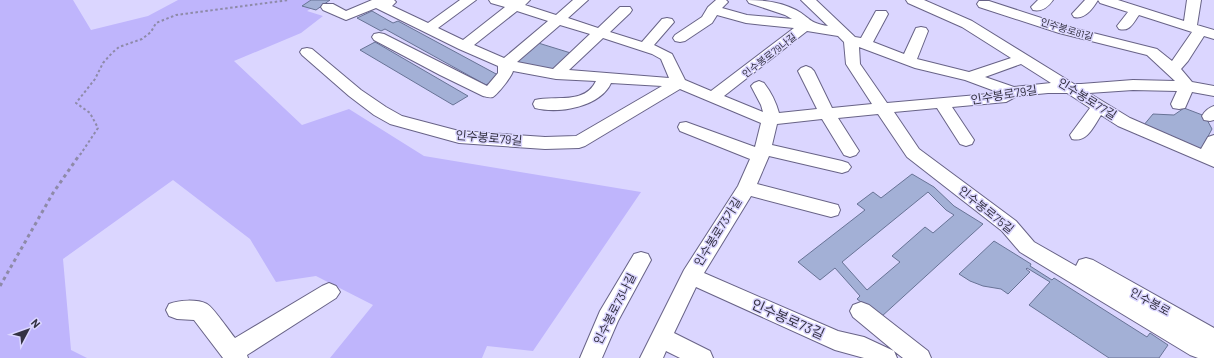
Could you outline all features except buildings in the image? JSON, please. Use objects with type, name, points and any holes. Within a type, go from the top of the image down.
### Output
[{"type":"street","points":[[380,5],[396,0]]},
{"type":"street","points":[[428,29],[469,0]]},
{"type":"street","points":[[496,0],[520,3],[559,20],[657,51],[667,57],[679,82]]},
{"type":"street","points":[[379,37],[444,72],[489,93],[505,74],[506,64],[581,0]]},
{"type":"street","points":[[680,38],[707,20],[713,10],[724,0]]},
{"type":"street","points":[[754,0],[790,12],[802,20],[806,25],[852,39],[931,68],[970,77],[1013,92]]},
{"type":"street","points":[[808,0],[852,39]]},
{"type":"street","name":"인수봉로77길","points":[[913,0],[967,24],[1124,122],[1210,159]]},
{"type":"street","name":"인수봉로81길","points":[[1080,14],[1092,0]]},
{"type":"street","points":[[1105,0],[1214,35]]},
{"type":"street","points":[[1179,104],[1187,86],[1172,70],[1183,58],[1195,29],[1194,0]]},
{"type":"street","points":[[967,24],[985,2]]},
{"type":"street","name":"인수봉로81길","points":[[985,2],[1064,30],[1152,52],[1172,70]]},
{"type":"street","points":[[328,7],[346,16],[376,3],[464,46],[506,64],[523,69],[556,74],[679,82],[770,121],[771,113],[769,105],[759,86]]},
{"type":"street","points":[[464,46],[520,3]]},
{"type":"street","points":[[556,74],[625,10]]},
{"type":"street","name":"인수봉로79나길","points":[[713,10],[746,19],[806,25]]},
{"type":"street","points":[[1124,26],[1136,10]]},
{"type":"street","points":[[852,39],[881,14]]},
{"type":"street","points":[[645,47],[667,22]]},
{"type":"street","name":"인수봉로79나길","points":[[714,97],[806,25]]},
{"type":"street","points":[[909,60],[921,31]]},
{"type":"street","name":"인수봉로75길","points":[[852,39],[853,64],[913,153],[1009,226],[1027,248],[1198,348],[1214,350]]},
{"type":"street","name":"인수봉로79길","points":[[307,52],[355,92],[380,111],[396,120],[458,137],[487,140],[545,143],[579,142],[679,82]]},
{"type":"street","points":[[970,77],[1023,59]]},
{"type":"street","points":[[806,71],[827,113],[850,151]]},
{"type":"street","points":[[541,104],[575,102],[592,96],[602,87],[605,78]]},
{"type":"street","name":"인수봉로79길","points":[[770,121],[778,118],[827,113],[1006,97],[1013,92],[1048,88],[1133,85],[1187,86],[1214,91]]},
{"type":"street","points":[[941,103],[966,140]]},
{"type":"street","points":[[1078,135],[1099,107]]},
{"type":"street","name":"인수봉로73가길","points":[[691,276],[746,188],[762,153],[770,121]]},
{"type":"street","points":[[686,127],[762,153],[842,167]]},
{"type":"street","points":[[1210,159],[1214,141]]},
{"type":"street","name":"인수봉로73가길","points":[[746,188],[831,210]]},
{"type":"street","name":"인수봉로73나길","points":[[592,358],[608,318],[640,260]]},
{"type":"street","name":"인수봉로","points":[[1086,266],[1214,338]]},
{"type":"street","points":[[651,358],[691,276]]},
{"type":"street","name":"인수봉로73길","points":[[691,276],[835,340],[864,347],[886,358]]},
{"type":"street","points":[[177,310],[200,311],[235,355],[329,292]]},
{"type":"street","points":[[861,311],[920,358]]},
{"type":"street","points":[[661,337],[702,358]]},
{"type":"path","points":[[0,286],[53,193],[98,128],[97,122],[84,107],[76,103],[95,79],[103,63],[112,53],[119,47],[142,39],[151,32],[156,23],[176,15],[289,0]]},
{"type":"shaded area","points":[[0,0],[73,0],[91,30],[148,16],[178,0],[326,0],[307,11],[323,16],[301,33],[234,61],[302,125],[349,109],[424,156],[641,192],[533,351],[487,346],[482,358],[330,358],[373,305],[316,276],[276,282],[250,239],[173,180],[63,259],[71,350],[87,358],[0,358]]}]
